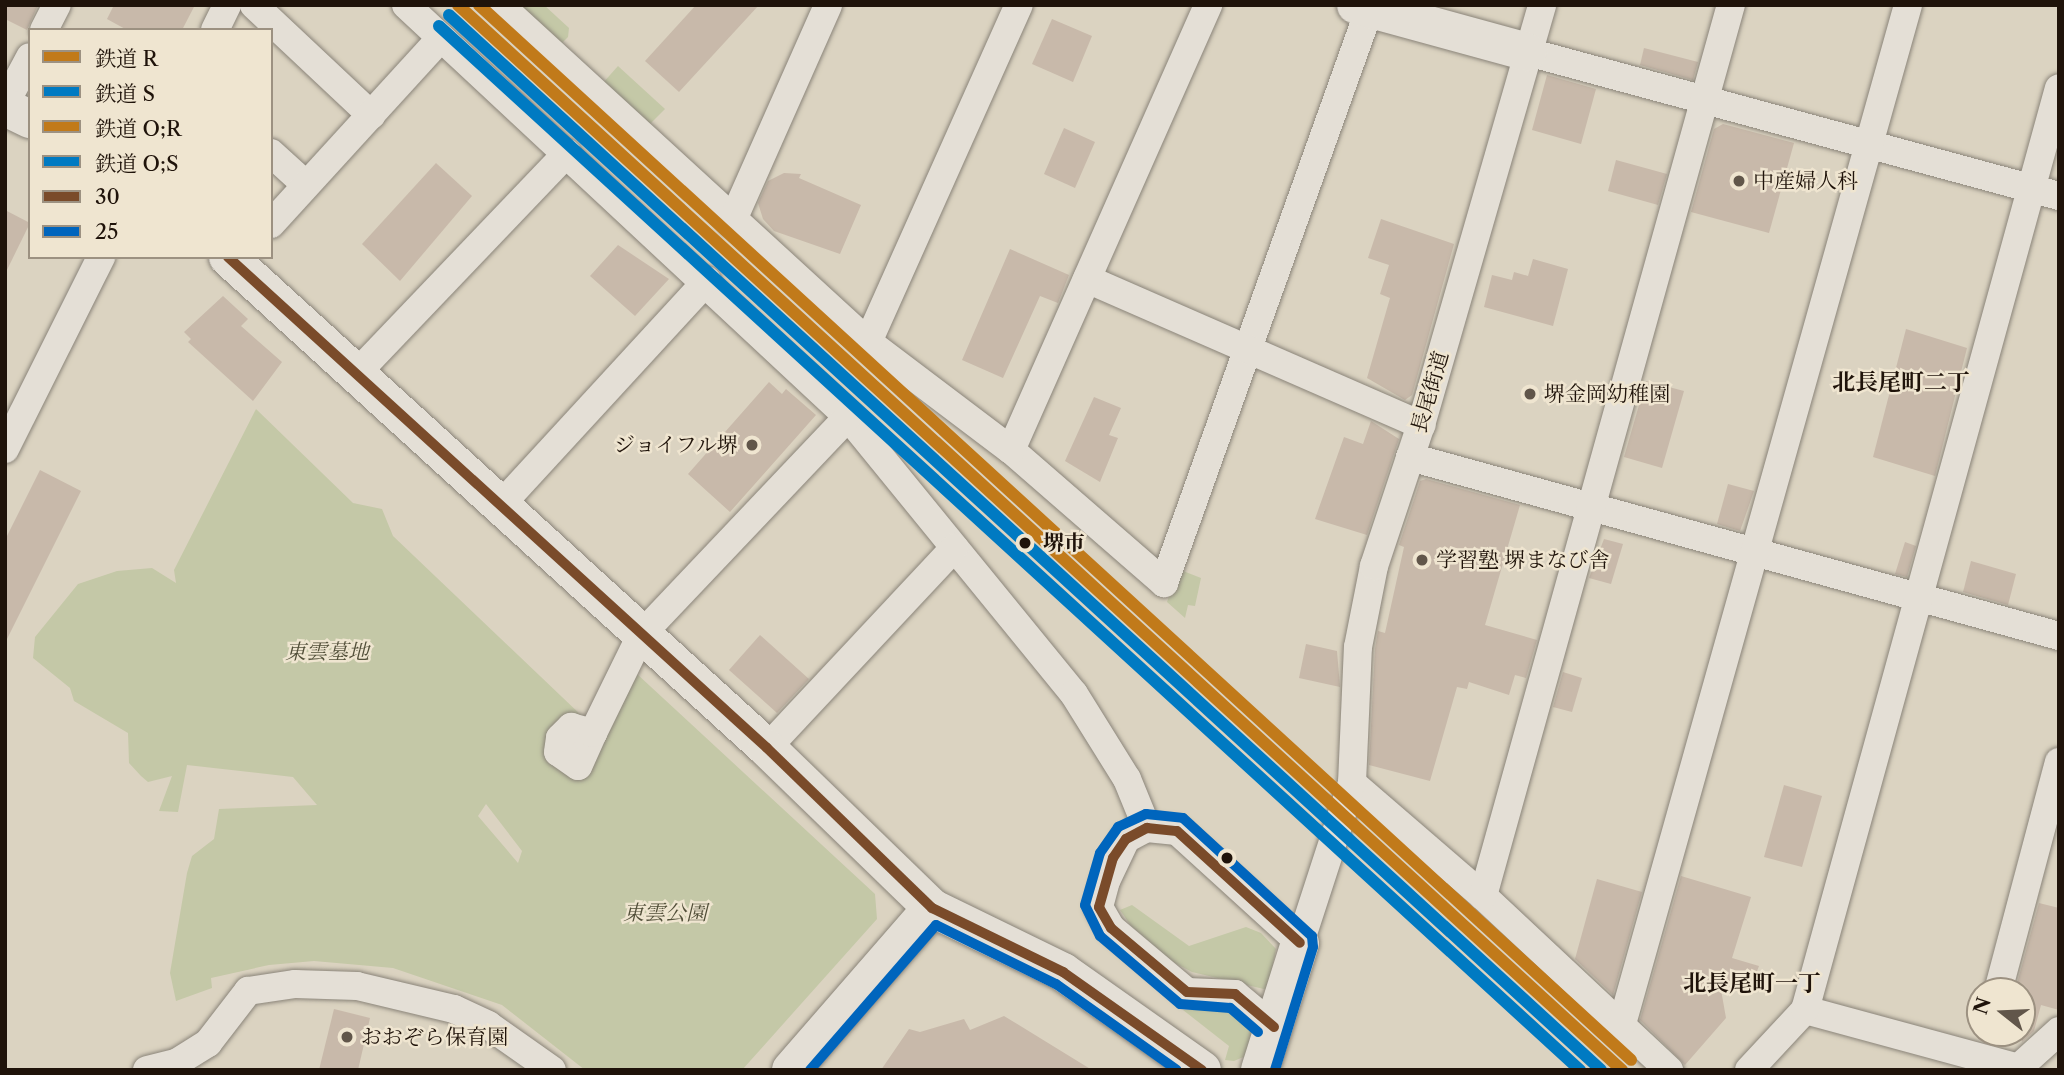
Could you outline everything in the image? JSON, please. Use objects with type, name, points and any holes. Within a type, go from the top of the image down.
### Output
[{"type":"street","points":[[45,28],[57,5]]},
{"type":"street","points":[[216,28],[227,5]]},
{"type":"street","points":[[254,5],[371,115]]},
{"type":"street","points":[[406,5],[707,281],[848,417],[1074,694],[1127,779],[1147,828]]},
{"type":"street","points":[[500,5],[732,222],[868,342],[1012,450],[1164,583],[1248,349],[1365,7],[2059,196]]},
{"type":"street","points":[[732,222],[828,5]]},
{"type":"street","points":[[868,342],[1019,5]]},
{"type":"street","points":[[1012,450],[1208,5]]},
{"type":"street","name":"長尾街道","points":[[1300,943],[1352,783],[1358,646],[1374,566],[1421,425],[1542,5]]},
{"type":"street","points":[[1483,896],[1593,509],[1731,5]]},
{"type":"street","points":[[1622,1024],[1757,553],[1908,5]]},
{"type":"street","points":[[273,222],[441,38]]},
{"type":"street","points":[[28,61],[5,105],[28,118]]},
{"type":"street","points":[[1749,1070],[1805,1010],[1922,599],[2059,88]]},
{"type":"street","points":[[355,375],[567,153]]},
{"type":"street","points":[[273,155],[306,185]]},
{"type":"street","points":[[5,449],[100,259]]},
{"type":"street","points":[[235,259],[498,508],[767,748],[932,908],[1063,972],[1202,1070]]},
{"type":"street","points":[[1087,279],[1421,425]]},
{"type":"street","points":[[498,508],[707,281]]},
{"type":"street","points":[[593,733],[641,635],[848,417]]},
{"type":"street","points":[[1410,457],[2059,636]]},
{"type":"street","points":[[767,748],[954,548]]},
{"type":"street","points":[[2002,977],[2059,762]]},
{"type":"street","points":[[1352,783],[1483,896],[1669,1070]]},
{"type":"street","points":[[1260,1070],[1274,1027],[1300,943],[1177,831],[1147,828],[1126,839],[1113,858],[1099,907],[1111,928],[1187,992],[1235,994],[1274,1027]]},
{"type":"street","points":[[791,1070],[932,908]]},
{"type":"street","points":[[147,1070],[176,1063],[208,1043],[248,991],[295,984],[357,986],[443,1005],[488,1025],[552,1070]]},
{"type":"street","points":[[1805,1010],[1981,1054],[2017,1069],[2059,1031]]},
{"type":"green space","points":[[518,5],[544,5],[569,28],[568,37],[561,44]]},
{"type":"green space","points":[[618,66],[665,109],[648,126],[602,84]]},
{"type":"green space","points":[[256,409],[353,503],[382,509],[393,536],[583,717],[563,771],[584,778],[637,674],[875,894],[877,919],[742,1070],[585,1070],[502,1005],[393,968],[314,961],[269,965],[211,978],[212,988],[176,1001],[170,973],[187,873],[192,856],[214,839],[219,809],[317,805],[293,777],[187,765],[178,812],[159,811],[172,776],[148,782],[129,763],[128,733],[74,701],[70,688],[33,658],[35,637],[78,584],[117,571],[152,568],[176,583],[174,570]],"holes":[[[486,804],[522,851],[518,863],[478,816]]]},
{"type":"green space","points":[[1178,569],[1201,578],[1195,606],[1188,605],[1185,618],[1167,602]]},
{"type":"green space","points":[[1132,905],[1189,946],[1246,927],[1261,933],[1276,949],[1268,990],[1192,972],[1173,962],[1131,926],[1120,910]]},
{"type":"green space","points":[[1229,1009],[1245,1018],[1254,1036],[1248,1055],[1234,1061],[1225,1060],[1229,1046],[1183,1010]]},
{"type":"building","points":[[5,5],[38,5],[27,30],[5,19]]},
{"type":"building","points":[[114,5],[195,5],[183,28],[123,28],[107,19]]},
{"type":"building","points":[[696,5],[759,5],[679,92],[645,61]]},
{"type":"building","points":[[1052,19],[1092,36],[1073,82],[1032,64]]},
{"type":"building","points":[[1644,48],[1698,62],[1693,80],[1640,65]]},
{"type":"building","points":[[1547,75],[1596,89],[1581,144],[1532,130]]},
{"type":"building","name":"中産婦人科","points":[[1723,124],[1794,143],[1769,233],[1691,212],[1714,129]]},
{"type":"building","points":[[1064,128],[1095,142],[1075,188],[1044,174]]},
{"type":"building","points":[[1616,160],[1667,174],[1658,205],[1608,191]]},
{"type":"building","points":[[436,163],[472,196],[400,281],[362,244]]},
{"type":"building","points":[[784,173],[801,174],[799,178],[861,205],[840,254],[774,231],[763,219],[758,203],[768,181]]},
{"type":"building","points":[[5,210],[28,222],[28,227],[5,274]]},
{"type":"building","points":[[1381,219],[1454,244],[1412,395],[1405,400],[1367,378],[1390,298],[1380,294],[1389,265],[1368,258]]},
{"type":"building","points":[[618,245],[669,279],[635,316],[590,276]]},
{"type":"building","points":[[1010,249],[1069,275],[1058,303],[1040,296],[1003,378],[962,360]]},
{"type":"building","points":[[1533,259],[1568,269],[1553,326],[1484,307],[1492,275],[1512,280],[1514,272],[1528,276]]},
{"type":"building","points":[[223,296],[248,319],[241,326],[282,362],[253,401],[188,342],[191,339],[184,332]]},
{"type":"building","points":[[1906,329],[1967,348],[1935,476],[1873,457]]},
{"type":"building","points":[[1646,381],[1684,391],[1662,468],[1624,457]]},
{"type":"building","name":"ジョイフル堺","points":[[769,382],[782,394],[786,389],[816,415],[730,512],[688,474]]},
{"type":"building","points":[[1094,397],[1121,408],[1109,435],[1118,438],[1100,482],[1065,461]]},
{"type":"building","points":[[1371,421],[1399,439],[1367,535],[1315,519],[1344,437],[1363,444]]},
{"type":"building","points":[[40,470],[81,491],[5,643],[5,540]]},
{"type":"building","points":[[1426,479],[1520,505],[1485,625],[1537,640],[1526,678],[1515,675],[1509,695],[1469,682],[1467,689],[1457,687],[1430,781],[1369,765],[1378,631],[1385,633],[1404,547],[1399,545],[1420,481]]},
{"type":"building","points":[[1728,484],[1754,491],[1740,531],[1717,524]]},
{"type":"building","points":[[1604,539],[1623,544],[1611,584],[1589,578]]},
{"type":"building","points":[[1905,542],[1916,546],[1907,577],[1895,574]]},
{"type":"building","points":[[1971,561],[2016,574],[2008,605],[1963,592]]},
{"type":"building","points":[[760,635],[809,679],[777,713],[729,670]]},
{"type":"building","points":[[1306,644],[1337,651],[1340,687],[1299,678]]},
{"type":"building","points":[[1563,672],[1582,678],[1572,712],[1553,707]]},
{"type":"building","points":[[1784,785],[1822,796],[1802,867],[1764,857]]},
{"type":"building","points":[[1681,876],[1751,897],[1732,958],[1759,966],[1748,995],[1720,984],[1726,1018],[1685,1065],[1640,1020]]},
{"type":"building","points":[[1597,879],[1642,892],[1613,995],[1575,959]]},
{"type":"building","points":[[2039,903],[2059,908],[2059,1010],[2041,1005],[2036,1024],[2036,977],[2019,977]]},
{"type":"building","name":"おおぞら保育園","points":[[334,1009],[370,1018],[358,1070],[319,1070]]},
{"type":"building","points":[[1004,1016],[1092,1070],[881,1070],[909,1029],[920,1032],[964,1019],[970,1030]]},
{"type":"rail line","name":"R","points":[[458,5],[1622,1070]]},
{"type":"rail line","name":"O;R","points":[[479,5],[1631,1060]]},
{"type":"rail line","name":"S","points":[[449,15],[1601,1070]]},
{"type":"rail line","name":"O;S","points":[[439,26],[1580,1070]]},
{"type":"transit line","name":"30","points":[[230,259],[767,748],[932,908],[1063,972],[1202,1070]]},
{"type":"transit line","name":"25","points":[[1258,1032],[1230,1008],[1180,1004],[1100,936],[1085,905],[1100,853],[1118,827],[1146,814],[1183,818],[1312,936],[1313,947],[1275,1070]]},
{"type":"transit line","name":"30","points":[[1274,1027],[1235,994],[1187,992],[1111,928],[1099,907],[1113,858],[1126,839],[1147,828],[1177,831],[1300,943]]},
{"type":"transit line","name":"25","points":[[810,1070],[936,925],[1056,984],[1177,1070]]},
{"type":"place","name":"中産婦人科","points":[[1739,181]]},
{"type":"place","name":"堺金岡幼稚園","points":[[1530,394]]},
{"type":"place","name":"ジョイフル堺","points":[[752,445]]},
{"type":"place","name":"堺市","points":[[1025,543]]},
{"type":"place","name":"学習塾 堺まなび舎","points":[[1422,560]]},
{"type":"place","name":"おおぞら保育園","points":[[347,1037]]},
{"type":"district","name":"北長尾町二丁","points":[[1901,382]]},
{"type":"district","name":"北長尾町一丁","points":[[1752,983]]},
{"type":"park label","name":"東雲墓地","points":[[327,652]]},
{"type":"park label","name":"東雲公園","points":[[665,913]]}]
